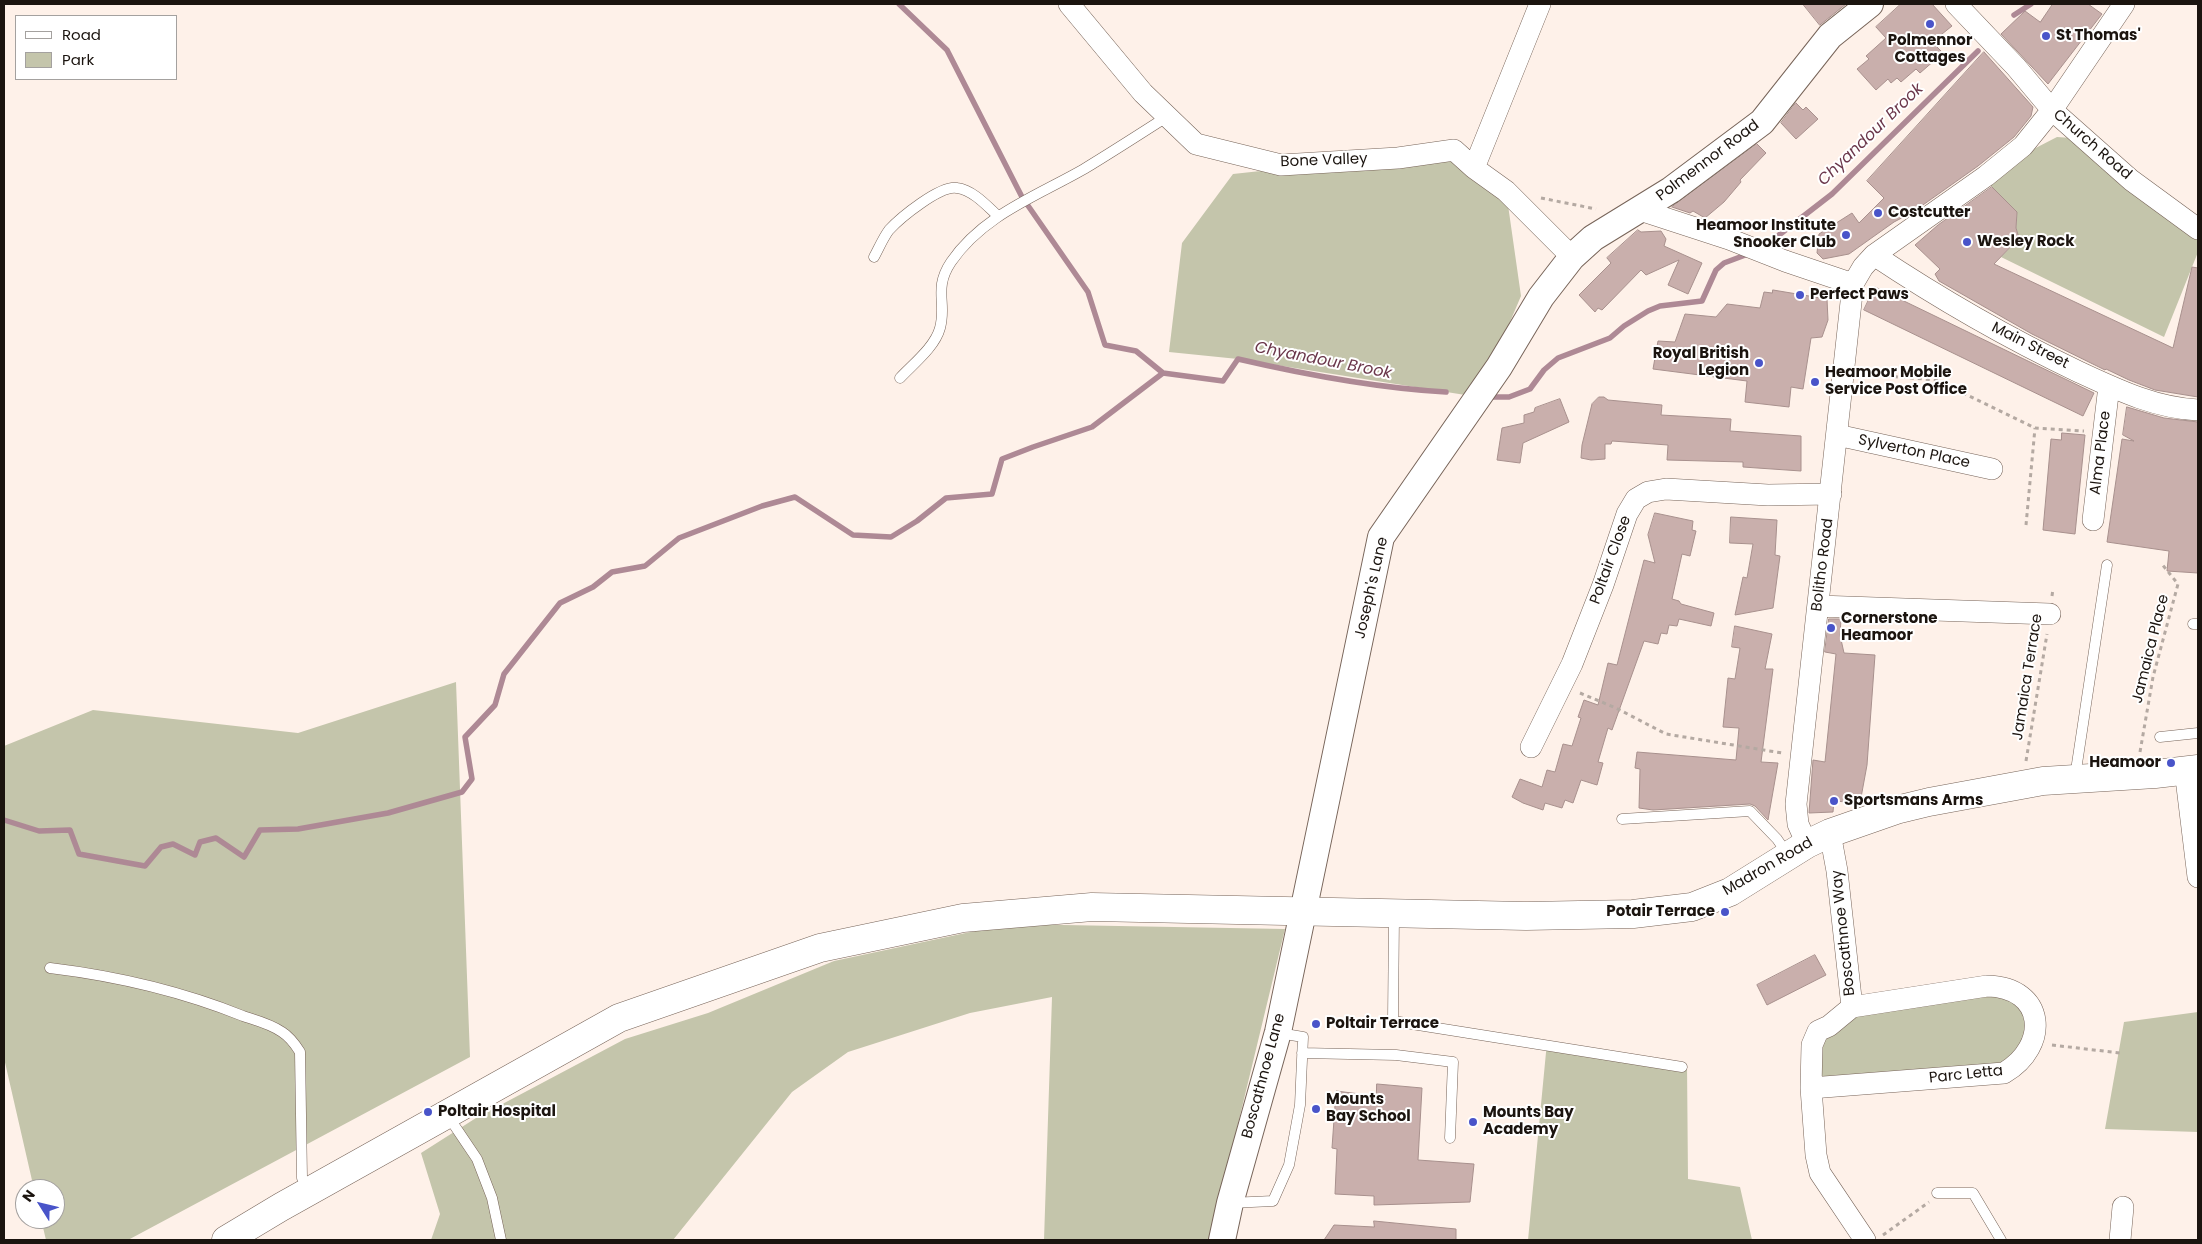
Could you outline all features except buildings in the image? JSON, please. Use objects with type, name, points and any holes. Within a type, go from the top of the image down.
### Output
[{"type":"main road","name":"Madron Road","points":[[226,1240],[309,1191],[620,1018],[820,948],[963,918],[1092,906],[1526,916],[1624,915],[1692,907],[1730,892],[1809,844],[1896,810],[2043,781],[2192,769]]},
{"type":"street","name":"Bone Valley","points":[[1069,4],[1143,93],[1196,144],[1281,164],[1398,158],[1454,150],[1474,168],[1506,191],[1572,257]]},
{"type":"street","points":[[1474,168],[1540,4]]},
{"type":"street","name":"Polmennor Road","points":[[1572,257],[1594,238],[1640,210],[1762,122],[1830,36],[1870,4]]},
{"type":"street","name":"Church Road","points":[[1956,4],[2016,67],[2052,110],[2132,180],[2198,229]]},
{"type":"street","points":[[1640,210],[1729,239],[1792,264],[1853,284],[1863,267],[1874,255],[2009,159],[2023,146],[2052,110],[2124,4]]},
{"type":"street","name":"Main Street","points":[[1874,255],[1943,300],[2042,355],[2134,398],[2164,406],[2198,410]]},
{"type":"street","name":"Joseph's Lane","points":[[1302,910],[1381,536],[1499,367],[1541,297],[1572,257]]},
{"type":"street","name":"Bolitho Road","points":[[1809,844],[1798,824],[1796,804],[1853,284]]},
{"type":"street","name":"Alma Place","points":[[2093,520],[2109,386]]},
{"type":"street","name":"Sylverton Place","points":[[1836,436],[1992,469]]},
{"type":"street","name":"Poltair Close","points":[[1531,747],[1572,664],[1603,585],[1627,514],[1636,499],[1648,492],[1666,489],[1768,495],[1831,494]]},
{"type":"street","points":[[1818,606],[2050,614]]},
{"type":"street","points":[[2192,769],[2198,876]]},
{"type":"street","name":"Boscathnoe Way","points":[[1809,844],[1837,871],[1852,1007],[1830,1026],[1818,1031],[1812,1045],[1811,1088],[1816,1155],[1820,1173],[1865,1240]]},
{"type":"street","name":"Boscathnoe Lane","points":[[1222,1240],[1230,1202],[1278,1032],[1302,910]]},
{"type":"street","name":"Parc Letta","points":[[1811,1088],[2004,1073],[2015,1067],[2031,1046],[2036,1025],[2034,1013],[2028,1002],[2010,989],[1987,986],[1852,1007]]},
{"type":"street","points":[[2120,1240],[2123,1207]]},
{"type":"lane","points":[[900,378],[931,344],[940,328],[942,311],[940,293],[943,277],[950,263],[978,230],[998,216],[1085,168],[1168,116]]},
{"type":"lane","points":[[874,257],[881,242],[898,221],[937,194],[949,189],[956,188],[968,192],[998,216]]},
{"type":"lane","points":[[2075,778],[2107,565]]},
{"type":"lane","points":[[2160,737],[2198,733]]},
{"type":"lane","points":[[1622,818],[1750,811],[1777,839],[1809,844]]},
{"type":"lane","points":[[1394,912],[1393,1021],[1682,1068]]},
{"type":"lane","points":[[50,968],[130,980],[219,1006],[280,1030],[289,1037],[300,1052],[302,1178],[309,1191]]},
{"type":"lane","points":[[1230,1202],[1272,1201],[1289,1165],[1300,1105],[1303,1037],[1278,1032]]},
{"type":"lane","points":[[1302,1052],[1396,1055],[1453,1062],[1450,1138]]},
{"type":"lane","points":[[448,1115],[477,1159],[492,1198],[501,1240]]},
{"type":"lane","points":[[1939,1193],[1973,1192],[2000,1240]]},
{"type":"path","points":[[1506,191],[1603,210]]},
{"type":"path","points":[[1843,373],[1936,380],[2034,428],[2102,432]]},
{"type":"path","points":[[2026,525],[2034,428]]},
{"type":"path","name":"Jamaica Place","points":[[2135,775],[2153,676],[2178,584],[2161,563]]},
{"type":"path","name":"Jamaica Terrace","points":[[2025,770],[2053,589]]},
{"type":"path","points":[[1575,691],[1616,708],[1666,734],[1782,753]]},
{"type":"path","points":[[2031,1046],[2045,1044],[2120,1054]]},
{"type":"path","points":[[1877,1240],[1939,1193]]},
{"type":"green space","points":[[2057,137],[2072,138],[2198,236],[2198,252],[2164,337],[2001,257],[2019,238],[2016,228],[2017,212],[1988,183],[2024,154]]},
{"type":"green space","points":[[1454,150],[1506,191],[1521,296],[1478,397],[1238,359],[1169,352],[1182,243],[1233,174]]},
{"type":"green space","points":[[456,682],[470,1057],[128,1240],[46,1240],[43,1229],[65,1229],[65,1179],[32,1179],[4,1058],[4,746],[93,710],[298,733]]},
{"type":"green space","points":[[1008,924],[1285,929],[1210,1240],[1044,1240],[1052,997],[970,1013],[848,1052],[792,1092],[673,1240],[431,1240],[440,1214],[421,1153],[476,1118],[625,1039],[708,1013],[834,961]]},
{"type":"green space","points":[[1987,986],[2034,1013],[2015,1067],[1811,1088],[1812,1045],[1839,1018]]},
{"type":"green space","points":[[2198,1012],[2198,1132],[2105,1129],[2124,1022]]},
{"type":"green space","points":[[1547,1042],[1687,1064],[1688,1179],[1740,1187],[1752,1240],[1528,1240]]},
{"type":"waterway","points":[[899,4],[947,50],[1022,197],[1088,292],[1105,345],[1136,351],[1163,373]]},
{"type":"waterway","points":[[2014,15],[2031,4]]},
{"type":"waterway","name":"Chyandour Brook","points":[[1779,235],[1832,194],[1978,51]]},
{"type":"waterway","name":"Chyandour Brook","points":[[1487,397],[1509,397],[1530,389],[1544,370],[1558,358],[1610,338],[1624,326],[1648,311],[1660,306],[1702,301],[1716,270],[1724,263],[1748,254]]},
{"type":"waterway","name":"Chyandour Brook","points":[[4,820],[39,831],[70,830],[79,854],[145,866],[161,847],[173,844],[195,855],[200,842],[216,838],[244,857],[260,830],[298,829],[388,813],[462,792],[472,779],[465,737],[495,705],[504,674],[560,603],[593,587],[612,572],[645,566],[679,538],[762,506],[795,497],[853,535],[891,537],[917,521],[946,498],[992,494],[1002,459],[1092,427],[1163,373],[1223,381],[1238,359],[1341,380],[1446,392]]},
{"type":"place","name":"Polmennor Cottages","points":[[1930,24]]},
{"type":"place","name":"St Thomas'","points":[[2046,36]]},
{"type":"place","name":"Costcutter","points":[[1878,213]]},
{"type":"place","name":"Heamoor Institute Snooker Club","points":[[1846,235]]},
{"type":"place","name":"Wesley Rock","points":[[1967,242]]},
{"type":"place","name":"Perfect Paws","points":[[1800,295]]},
{"type":"place","name":"Royal British Legion","points":[[1759,363]]},
{"type":"place","name":"Heamoor Mobile Service Post Office","points":[[1815,382]]},
{"type":"place","name":"Cornerstone Heamoor","points":[[1831,628]]},
{"type":"place","name":"Heamoor","points":[[2171,763]]},
{"type":"place","name":"Sportsmans Arms","points":[[1834,801]]},
{"type":"place","name":"Potair Terrace","points":[[1725,912]]},
{"type":"place","name":"Poltair Terrace","points":[[1316,1024]]},
{"type":"place","name":"Mounts Bay School","points":[[1316,1109]]},
{"type":"place","name":"Poltair Hospital","points":[[428,1112]]},
{"type":"place","name":"Mounts Bay Academy","points":[[1473,1122]]}]
